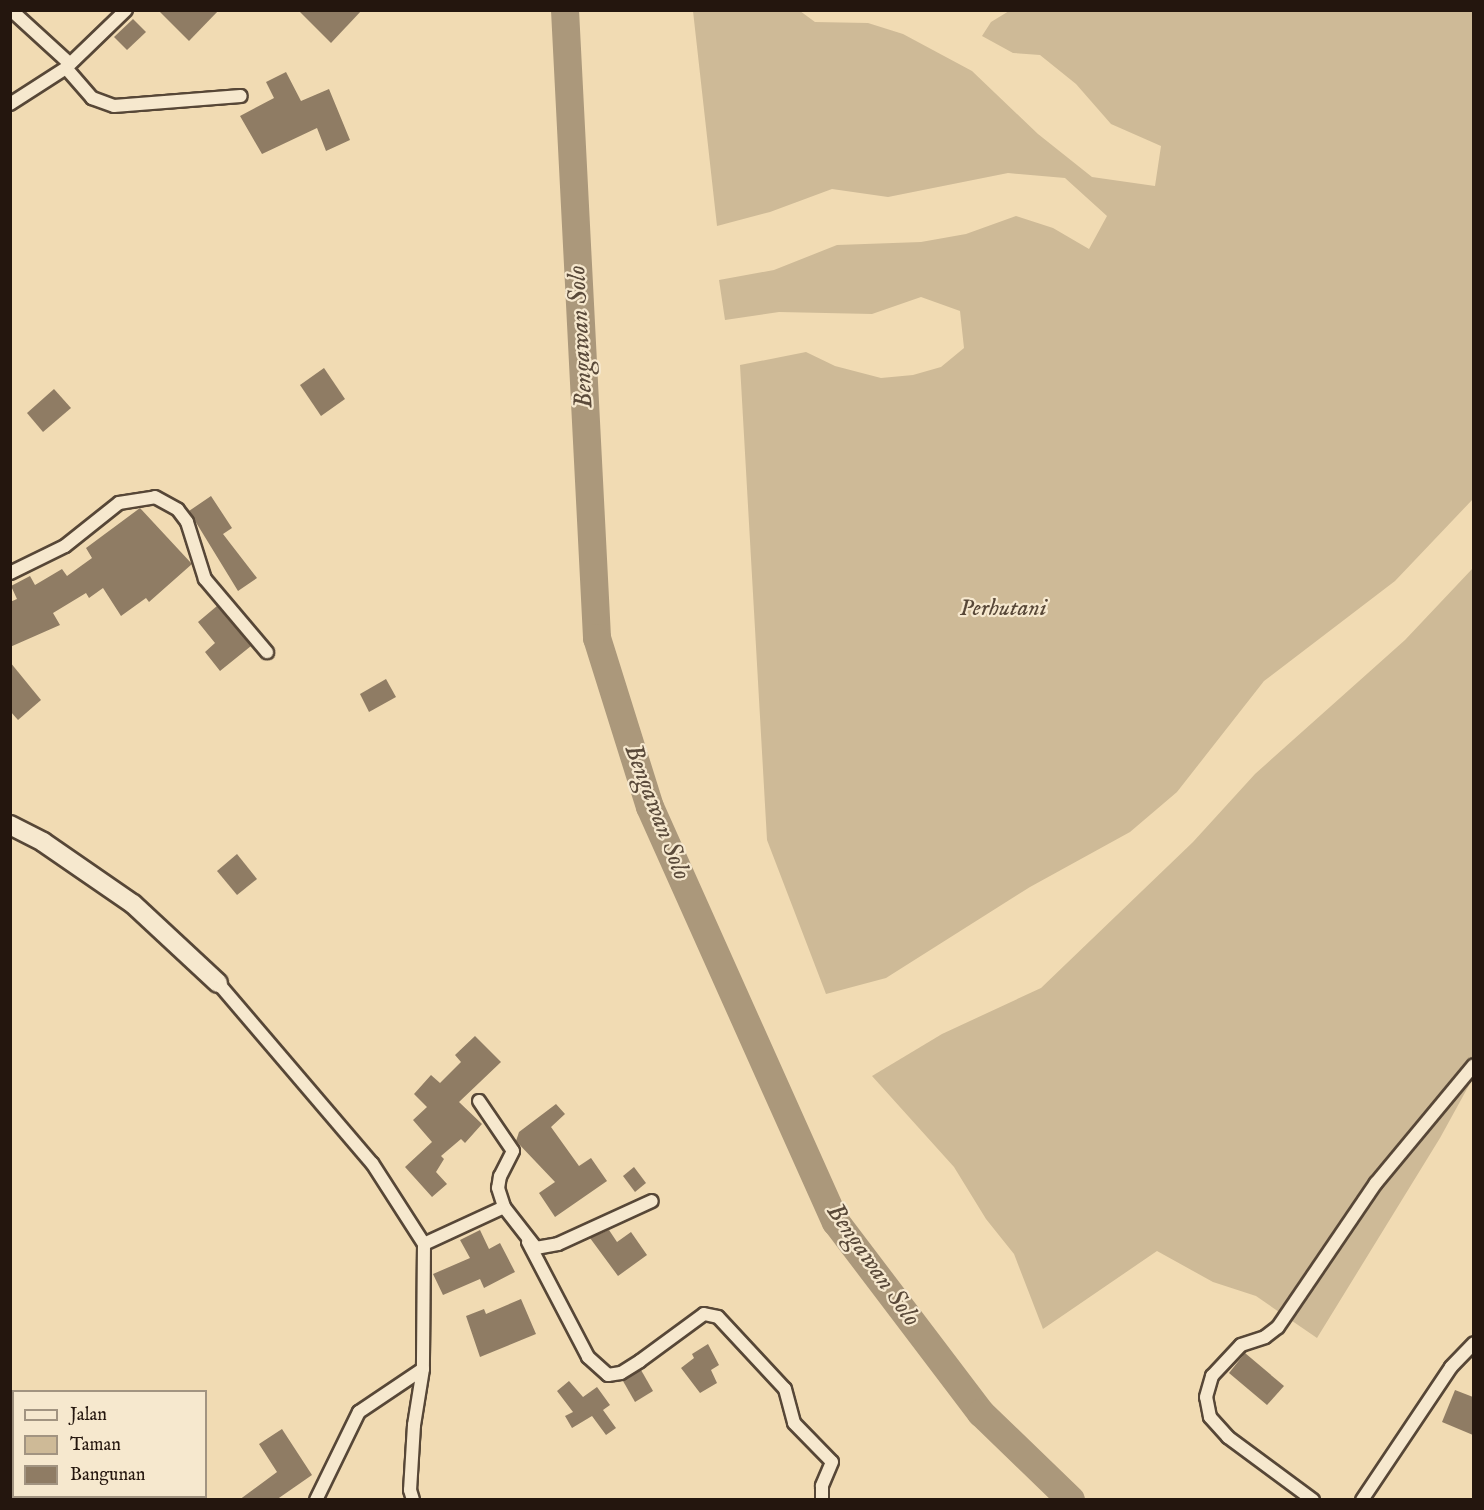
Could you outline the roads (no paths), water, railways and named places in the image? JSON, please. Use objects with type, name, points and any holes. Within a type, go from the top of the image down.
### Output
[{"type":"main road","points":[[10,825],[42,842],[133,904],[218,983]]},
{"type":"street","points":[[11,10],[67,66],[92,98],[114,106],[241,96]]},
{"type":"street","points":[[10,104],[67,66],[126,10]]},
{"type":"street","points":[[10,573],[65,546],[119,503],[155,496],[178,510],[187,522],[205,579],[267,652]]},
{"type":"street","points":[[218,983],[372,1163],[424,1244],[423,1369],[414,1425],[413,1500]]},
{"type":"street","points":[[1313,1500],[1228,1437],[1210,1417],[1206,1397],[1212,1376],[1241,1345],[1265,1337],[1278,1327],[1376,1183],[1473,1065]]},
{"type":"street","points":[[479,1101],[513,1150],[500,1176],[498,1188],[504,1208],[528,1242],[588,1357],[608,1375],[621,1373],[704,1314],[718,1317],[785,1389],[794,1423],[832,1462],[822,1486],[822,1500]]},
{"type":"street","points":[[528,1242],[543,1249],[652,1201]]},
{"type":"street","points":[[424,1244],[504,1208]]},
{"type":"street","points":[[1362,1500],[1451,1367],[1473,1343]]},
{"type":"street","points":[[316,1500],[359,1412],[423,1369]]},
{"type":"waterway","name":"Bengawan Solo","points":[[565,10],[597,638],[650,807],[836,1222],[981,1413],[1071,1500]]},
{"type":"park label","name":"Perhutani","points":[[1003,609]]}]
